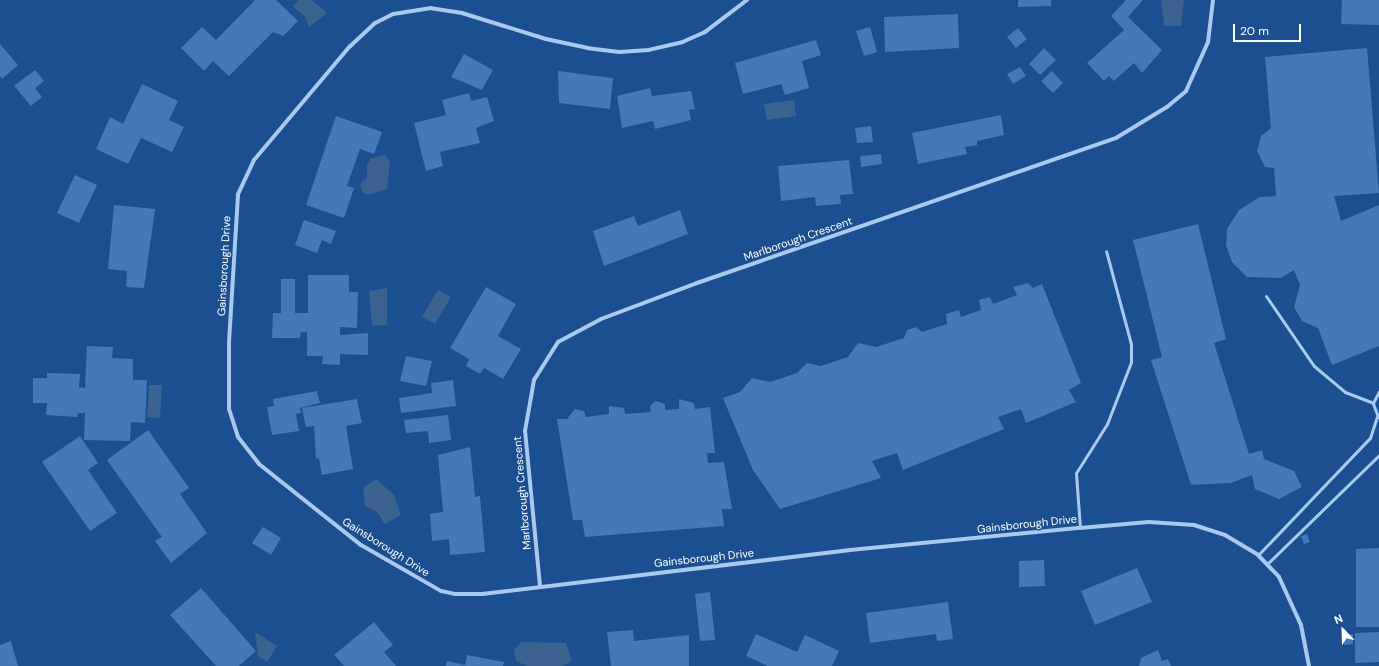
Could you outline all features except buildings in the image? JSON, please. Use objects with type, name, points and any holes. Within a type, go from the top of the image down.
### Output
[{"type":"street","name":"Gainsborough Drive","points":[[747,0],[705,32],[683,42],[620,52],[546,39],[462,12],[431,8],[393,14],[375,23],[350,46],[254,160],[242,180],[235,219],[228,385],[229,409],[238,437],[259,464],[320,516],[361,545],[441,591],[482,594],[540,586],[1080,528],[1149,522],[1194,525],[1225,535],[1258,555],[1267,564],[1292,601],[1301,625],[1309,666]]},
{"type":"street","name":"Marlborough Crescent","points":[[540,586],[525,431],[534,380],[558,342],[601,319],[697,283],[1116,138],[1167,107],[1186,90],[1208,42],[1213,0]]},
{"type":"lane","points":[[1080,528],[1076,473],[1107,424],[1131,362],[1132,344],[1106,251]]},
{"type":"lane","points":[[1266,296],[1314,366],[1345,392],[1373,403]]},
{"type":"lane","points":[[1258,555],[1370,438],[1378,418],[1373,403],[1379,391]]},
{"type":"lane","points":[[1267,564],[1379,455]]},
{"type":"water","points":[[298,0],[312,0],[327,13],[309,27],[305,17],[293,6]]},
{"type":"water","points":[[1161,0],[1184,0],[1181,26],[1164,26]]},
{"type":"water","points":[[794,100],[796,116],[767,120],[764,104]]},
{"type":"water","points":[[385,155],[390,162],[387,189],[368,195],[363,193],[360,184],[367,178],[367,165],[371,158]]},
{"type":"water","points":[[387,288],[387,325],[372,326],[369,291]]},
{"type":"water","points":[[438,290],[451,297],[435,324],[422,317]]},
{"type":"water","points":[[149,385],[162,385],[160,418],[147,417]]},
{"type":"water","points":[[376,479],[394,495],[401,515],[385,524],[376,511],[365,506],[363,488]]},
{"type":"water","points":[[255,632],[277,646],[267,662],[258,656]]},
{"type":"water","points":[[521,642],[566,643],[572,661],[562,666],[527,666],[516,661],[514,650]]}]
